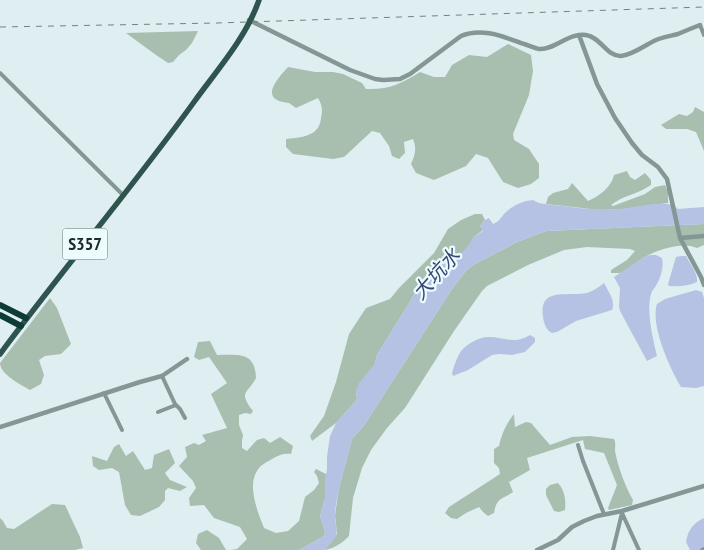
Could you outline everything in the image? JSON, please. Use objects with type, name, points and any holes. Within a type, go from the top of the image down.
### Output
[{"type":"highway","points":[[0,305],[26,318]]},
{"type":"highway","points":[[0,315],[21,326]]},
{"type":"main road","name":"S357","points":[[0,354],[26,318],[170,135],[240,38],[259,0]]},
{"type":"street","points":[[249,20],[350,70],[383,80],[400,79],[410,74],[461,36],[468,33],[497,34],[538,49],[547,48],[578,35],[586,35],[601,43],[611,53],[619,56],[658,39],[678,34],[700,25],[704,35]]},
{"type":"street","points":[[578,35],[597,84],[615,118],[642,155],[658,167],[667,179],[679,235],[704,284]]},
{"type":"street","points":[[0,73],[123,195]]},
{"type":"street","points":[[679,235],[704,236]]},
{"type":"street","points":[[0,427],[162,376],[187,359]]},
{"type":"street","points":[[162,376],[176,405],[185,418]]},
{"type":"street","points":[[104,393],[122,430]]},
{"type":"street","points":[[158,412],[176,405]]},
{"type":"street","points":[[578,445],[604,514]]},
{"type":"street","points":[[537,550],[558,540],[584,521],[604,514],[622,512],[704,486]]},
{"type":"street","points":[[613,550],[622,512]]},
{"type":"street","points":[[622,512],[639,550]]},
{"type":"green space","points":[[198,31],[186,50],[173,62],[168,63],[126,33]]},
{"type":"green space","points":[[508,44],[531,55],[533,71],[529,95],[513,134],[514,140],[529,149],[539,164],[539,178],[531,184],[518,188],[503,182],[488,158],[476,154],[466,166],[434,180],[416,173],[411,164],[415,152],[413,139],[404,142],[405,153],[399,159],[392,156],[389,146],[380,133],[372,131],[344,157],[333,159],[293,154],[286,147],[286,139],[303,137],[314,132],[321,121],[322,112],[318,98],[296,108],[273,97],[272,93],[275,84],[288,67],[315,72],[343,74],[362,83],[366,89],[381,88],[400,83],[420,72],[434,77],[445,77],[452,65],[469,55],[487,57]]},
{"type":"green space","points":[[695,107],[704,112],[704,151],[696,132],[687,129],[666,129],[661,125],[679,114],[687,116],[693,112]]},
{"type":"green space","points":[[627,171],[630,177],[635,180],[645,173],[651,180],[651,185],[611,205],[613,206],[645,194],[655,187],[665,185],[668,192],[668,203],[600,210],[546,204],[548,197],[553,193],[568,189],[572,183],[588,201],[604,191],[614,175]]},
{"type":"green space","points":[[475,214],[482,214],[485,220],[480,226],[483,230],[474,237],[468,247],[457,258],[437,267],[419,283],[411,300],[377,355],[375,364],[356,391],[357,398],[355,402],[336,423],[312,441],[310,436],[324,416],[336,382],[349,334],[366,308],[390,299],[434,253],[448,229],[461,220]]},
{"type":"green space","points":[[704,224],[704,245],[697,248],[684,245],[662,249],[643,258],[620,273],[611,273],[611,270],[627,260],[635,251],[630,249],[587,247],[564,250],[528,265],[487,286],[454,331],[405,408],[371,450],[362,468],[353,498],[349,536],[337,546],[323,550],[337,534],[335,515],[339,488],[352,439],[365,424],[452,289],[473,265],[517,242],[546,231]]},
{"type":"green space","points":[[50,298],[57,308],[71,344],[61,354],[45,356],[39,360],[44,375],[41,384],[30,390],[7,375],[0,363]]},
{"type":"green space","points":[[210,341],[217,355],[244,356],[249,359],[255,369],[256,378],[245,396],[253,411],[251,414],[239,415],[239,425],[243,435],[242,448],[247,451],[257,440],[264,438],[270,443],[280,437],[293,446],[291,454],[277,456],[262,465],[254,477],[254,499],[264,528],[276,533],[288,531],[299,521],[305,497],[319,483],[314,472],[316,469],[326,474],[325,499],[320,516],[325,532],[324,536],[299,550],[230,550],[237,549],[247,539],[240,527],[214,518],[204,505],[190,506],[189,498],[196,488],[193,481],[179,466],[187,457],[185,447],[194,443],[199,445],[206,441],[202,435],[227,428],[211,394],[227,383],[209,357],[199,360],[194,357],[198,342]]},
{"type":"green space","points":[[514,414],[515,427],[526,422],[531,423],[550,445],[572,437],[590,436],[614,439],[618,463],[633,500],[632,505],[609,510],[608,508],[617,485],[604,453],[585,449],[583,440],[527,458],[530,470],[509,482],[513,492],[498,501],[494,513],[488,516],[479,507],[457,519],[451,518],[445,513],[449,507],[500,474],[499,468],[494,463],[494,449],[499,446],[501,437]]},
{"type":"green space","points":[[119,444],[126,456],[133,451],[145,470],[152,468],[154,455],[169,449],[175,463],[165,473],[170,480],[187,487],[180,491],[168,488],[165,491],[165,500],[159,507],[140,516],[131,515],[125,505],[119,472],[112,468],[99,470],[93,466],[92,456],[107,461],[114,447]]},
{"type":"green space","points":[[558,483],[564,492],[565,503],[565,510],[559,512],[554,511],[546,495],[546,489],[550,485]]},
{"type":"green space","points":[[52,504],[65,505],[83,548],[75,550],[0,550],[0,518],[7,528],[14,529]]},
{"type":"green space","points":[[207,530],[219,538],[226,550],[201,550],[196,543],[198,534]]},
{"type":"water","name":"大坑水","points":[[533,200],[539,203],[595,209],[618,209],[663,204],[669,204],[678,209],[704,207],[704,224],[546,231],[517,242],[473,265],[452,289],[365,424],[352,439],[336,503],[335,538],[323,550],[299,550],[324,536],[325,532],[320,516],[325,499],[330,436],[336,423],[355,402],[359,383],[375,364],[377,355],[411,300],[419,283],[437,267],[457,258],[474,237],[483,231],[480,226],[485,220],[489,218],[493,224],[508,210],[522,202]]},
{"type":"water","points":[[650,255],[662,258],[663,264],[660,278],[651,293],[649,308],[657,356],[647,361],[620,311],[620,288],[614,277]]},
{"type":"water","points":[[686,256],[695,272],[697,282],[683,286],[669,286],[676,257]]},
{"type":"water","points":[[604,283],[612,300],[612,310],[576,321],[557,332],[552,333],[548,330],[543,317],[545,301],[556,295],[587,293]]},
{"type":"water","points":[[696,290],[702,292],[704,298],[704,386],[696,388],[681,387],[662,347],[656,323],[657,304],[665,299]]},
{"type":"water","points":[[530,335],[535,338],[535,342],[525,352],[512,355],[492,355],[468,370],[453,376],[452,373],[460,353],[473,341],[488,337],[519,340]]},
{"type":"water","points":[[704,518],[704,548],[690,550],[686,542],[688,534],[697,522]]},
{"type":"railway","points":[[0,27],[217,23],[704,7]]}]
